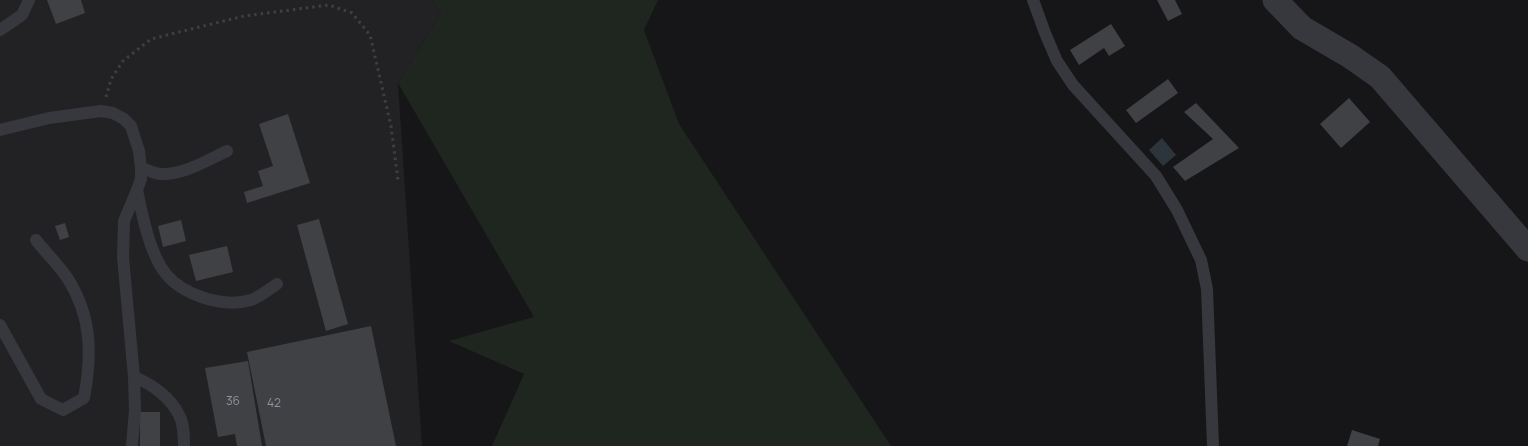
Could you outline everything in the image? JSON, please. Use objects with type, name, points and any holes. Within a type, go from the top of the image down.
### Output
[{"type":"street","points":[[1275,0],[1302,28],[1350,56],[1380,77],[1528,249]]},
{"type":"lane","points":[[0,30],[22,15],[29,0]]},
{"type":"lane","points":[[1033,0],[1057,61],[1073,85],[1156,176],[1177,210],[1201,260],[1207,289],[1213,446]]},
{"type":"lane","points":[[0,130],[49,118],[101,112],[114,113],[124,118],[131,126],[139,151],[141,168],[137,190],[124,221],[123,257],[134,377],[135,410],[132,446]]},
{"type":"lane","points":[[141,168],[158,174],[174,173],[191,168],[227,151]]},
{"type":"lane","points":[[137,190],[142,215],[157,259],[166,274],[179,286],[199,298],[232,302],[252,300],[277,284]]},
{"type":"lane","points":[[0,325],[41,399],[63,410],[84,398],[90,346],[82,309],[68,278],[36,240]]},
{"type":"lane","points":[[134,377],[144,381],[166,397],[180,415],[184,446]]},
{"type":"path","points":[[101,112],[111,79],[122,61],[151,40],[244,16],[329,5],[352,13],[370,35],[388,114],[398,180]]},
{"type":"shaded area","points":[[0,0],[432,0],[441,13],[398,83],[422,446],[0,446]]},
{"type":"shaded area","points":[[432,0],[658,0],[644,30],[679,124],[891,446],[492,446],[524,374],[449,341],[534,317],[398,83],[441,13]]},
{"type":"shaded area","points":[[1162,138],[1176,155],[1163,166],[1149,150]]},
{"type":"building","points":[[47,0],[81,0],[85,13],[56,24]]},
{"type":"building","points":[[1157,0],[1175,0],[1182,14],[1168,21]]},
{"type":"building","points":[[1111,24],[1125,46],[1109,56],[1104,48],[1079,65],[1070,50]]},
{"type":"building","points":[[1168,79],[1178,93],[1136,123],[1126,110]]},
{"type":"building","points":[[1349,98],[1370,122],[1341,148],[1320,124]]},
{"type":"building","points":[[1196,103],[1239,148],[1185,181],[1173,167],[1213,139],[1184,112]]},
{"type":"building","points":[[288,114],[310,183],[247,203],[244,192],[263,186],[258,171],[273,166],[259,124]]},
{"type":"building","points":[[319,219],[348,324],[326,331],[297,225]]},
{"type":"building","points":[[181,220],[186,241],[163,247],[158,226]]},
{"type":"building","points":[[65,223],[69,237],[60,240],[55,226]]},
{"type":"building","points":[[227,246],[233,272],[196,281],[189,255]]},
{"type":"building","points":[[371,326],[396,446],[266,446],[247,352]]},
{"type":"building","points":[[248,361],[262,446],[237,446],[235,434],[218,437],[205,368]]},
{"type":"building","points":[[140,412],[160,412],[160,446],[140,446]]},
{"type":"building","points":[[1352,430],[1380,439],[1378,446],[1347,446]]}]
